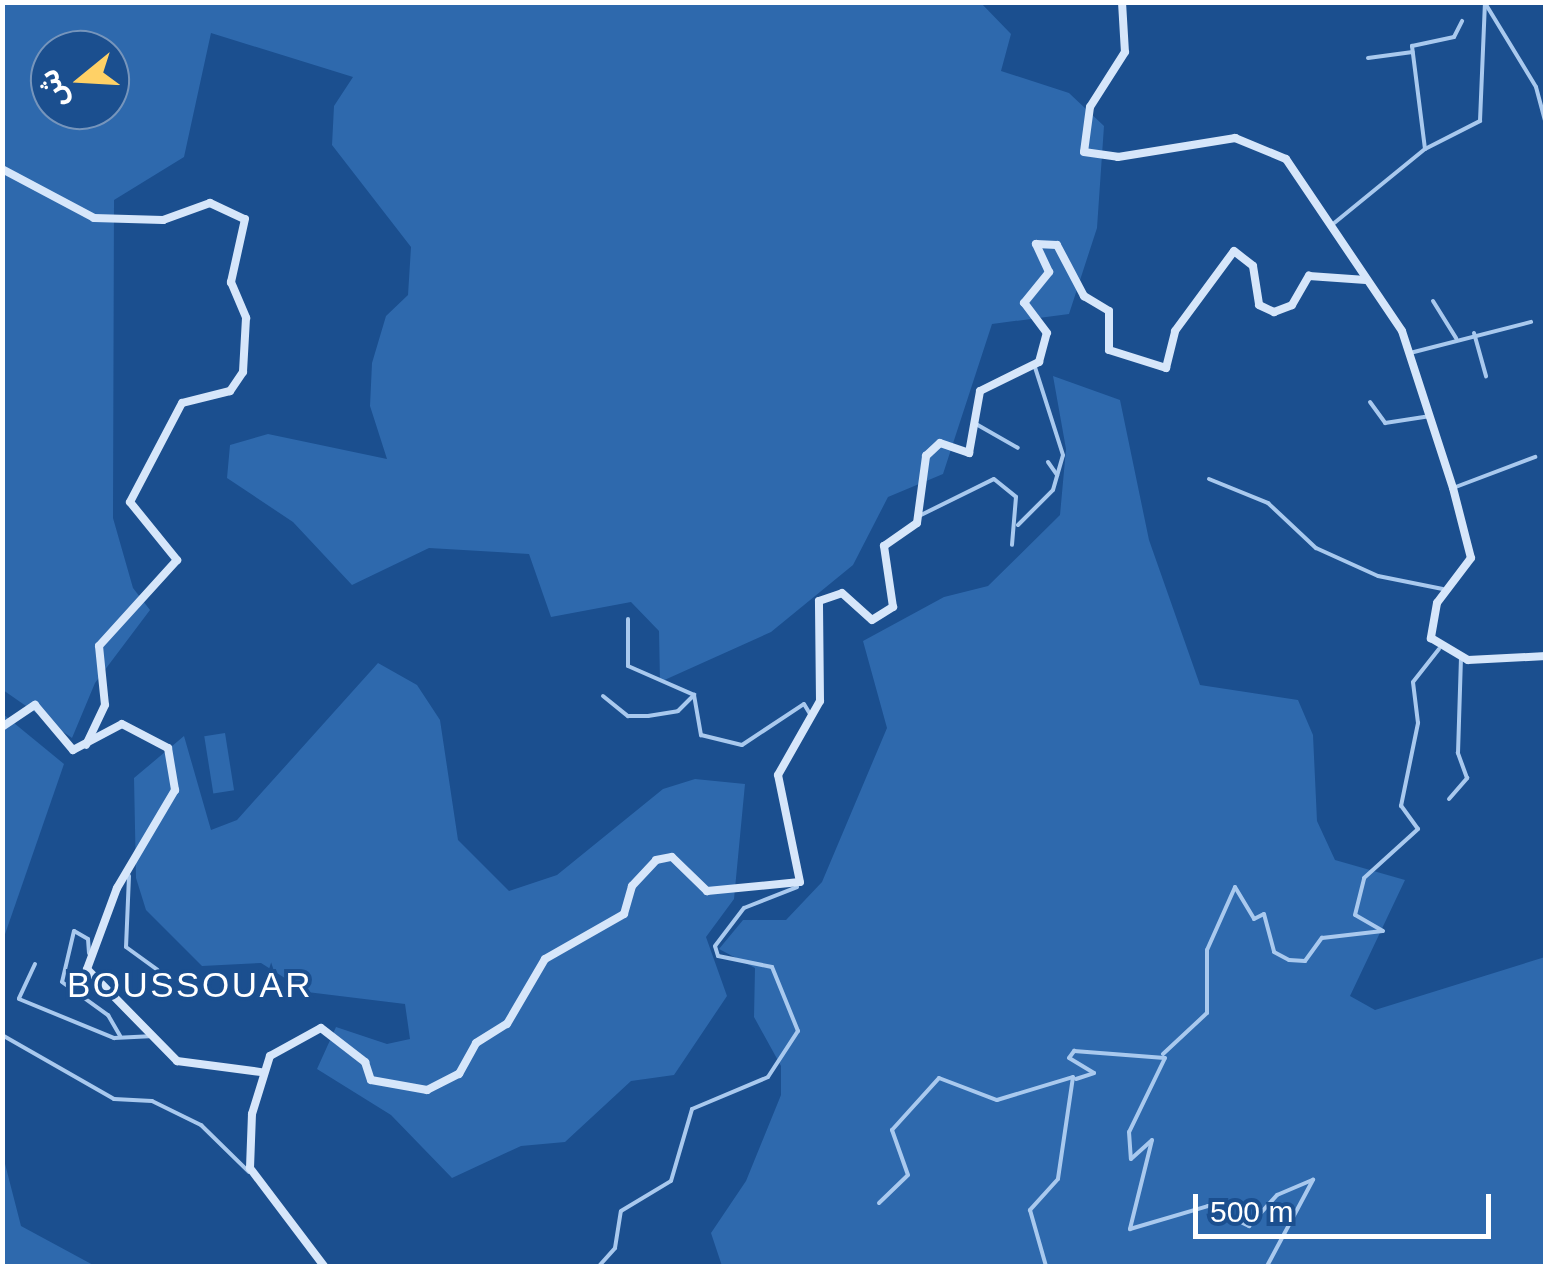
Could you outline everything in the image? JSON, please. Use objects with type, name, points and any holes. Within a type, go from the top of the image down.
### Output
[{"type":"street","points":[[1122,2],[1125,52],[1084,121],[1084,152],[1096,159],[1235,138],[1261,143],[1286,159],[1410,352],[1453,488],[1471,558],[1429,624],[1439,649],[1461,658],[1546,656]]},
{"type":"street","points":[[1329,227],[1425,149],[1480,121],[1485,3],[1536,88],[1546,125]]},
{"type":"street","points":[[1425,149],[1413,52],[1416,43],[1454,37],[1462,21]]},
{"type":"street","points":[[1368,58],[1413,52]]},
{"type":"street","points":[[2,169],[94,218],[163,220],[210,202],[245,219],[231,282],[246,318],[244,372],[230,391],[182,403],[130,502],[178,560],[99,646],[105,705],[86,745]]},
{"type":"street","points":[[1018,525],[1058,480],[1062,450],[1035,368],[1046,333],[1024,298],[1049,272],[1034,248],[1040,241],[1056,245],[1084,296],[1109,311],[1109,350],[1166,368],[1175,330],[1234,251],[1254,266],[1259,305],[1274,312],[1292,306],[1309,276],[1366,280]]},
{"type":"street","points":[[1433,302],[1456,338]]},
{"type":"street","points":[[1410,352],[1474,333],[1531,322]]},
{"type":"street","points":[[1474,333],[1486,376]]},
{"type":"street","points":[[920,515],[926,456],[940,443],[968,453],[980,390],[1035,368]]},
{"type":"street","points":[[1370,402],[1384,424],[1430,416]]},
{"type":"street","points":[[976,424],[1018,448]]},
{"type":"street","points":[[1453,488],[1535,458]]},
{"type":"street","points":[[1048,462],[1058,480]]},
{"type":"street","points":[[797,887],[798,850],[778,775],[812,719],[824,647],[819,601],[842,593],[872,620],[887,615],[894,594],[884,546],[920,515],[994,479],[1016,497],[1018,525],[1012,545]]},
{"type":"street","points":[[1209,479],[1268,503],[1316,548],[1378,576],[1448,590]]},
{"type":"street","points":[[628,619],[631,670],[694,695]]},
{"type":"street","points":[[1267,1266],[1312,1180],[1277,1196],[1249,1226],[1208,1206],[1128,1225],[1152,1140],[1132,1159],[1128,1132],[1163,1054],[1206,1012],[1208,950],[1235,886],[1254,919],[1264,914],[1271,948],[1290,960],[1306,961],[1322,938],[1383,931],[1355,915],[1364,878],[1418,830],[1400,798],[1418,724],[1414,682],[1439,649]]},
{"type":"street","points":[[1449,799],[1468,778],[1458,753],[1461,658]]},
{"type":"street","points":[[694,695],[702,736],[742,746],[804,704],[812,719]]},
{"type":"street","points":[[604,696],[628,716],[648,716],[678,711],[694,695]]},
{"type":"street","points":[[2,727],[35,705],[68,748],[86,745],[122,724],[168,748],[176,790],[129,871],[89,953]]},
{"type":"street","points":[[253,1176],[261,1072],[282,1046],[320,1028],[380,1084],[419,1092],[446,1082],[476,1043],[507,1024],[545,959],[624,914],[638,878],[664,857],[706,891],[797,887]]},
{"type":"street","points":[[129,871],[126,946],[158,970]]},
{"type":"street","points":[[599,1266],[615,1248],[622,1211],[672,1181],[692,1109],[768,1077],[798,1031],[772,967],[715,952],[744,908],[797,887]]},
{"type":"street","points":[[124,1039],[62,982],[74,931],[88,939],[90,976],[177,1061],[261,1072]]},
{"type":"street","points":[[34,964],[19,999],[124,1039],[148,1036]]},
{"type":"street","points":[[2,1036],[114,1099],[152,1101],[202,1124],[253,1176],[324,1266]]},
{"type":"street","points":[[880,1203],[908,1175],[892,1130],[939,1078],[997,1100],[1094,1073],[1069,1058],[1074,1051],[1163,1054]]},
{"type":"street","points":[[1046,1266],[1030,1210],[1058,1179],[1076,1078]]},
{"type":"shaded area","points":[[3,3],[981,3],[1011,34],[1001,71],[1069,93],[1104,126],[1097,228],[1069,314],[992,324],[943,474],[888,497],[853,565],[771,632],[660,682],[659,631],[631,602],[551,617],[529,554],[429,548],[352,585],[293,522],[227,478],[230,445],[268,434],[387,459],[370,406],[372,363],[386,316],[408,295],[411,247],[332,145],[334,106],[353,77],[211,33],[184,157],[114,200],[113,518],[133,588],[150,610],[95,683],[72,738],[3,690]]},
{"type":"shaded area","points":[[1053,376],[1120,400],[1149,540],[1200,685],[1298,700],[1313,735],[1317,821],[1335,860],[1405,880],[1350,996],[1375,1010],[1545,957],[1545,1266],[722,1266],[711,1233],[746,1181],[781,1095],[781,1066],[754,1017],[755,968],[719,949],[743,920],[786,920],[822,882],[887,728],[863,641],[944,597],[988,586],[1060,515],[1066,449]]},
{"type":"shaded area","points":[[378,663],[417,685],[440,720],[458,840],[509,891],[557,875],[663,789],[695,779],[745,784],[734,899],[706,937],[727,996],[674,1075],[631,1081],[565,1142],[521,1146],[452,1178],[391,1115],[317,1069],[336,1027],[387,1044],[410,1039],[405,1004],[307,992],[261,963],[202,966],[146,910],[136,878],[134,778],[184,736],[211,830],[237,820]]},
{"type":"shaded area","points":[[3,714],[64,764],[3,940]]},
{"type":"shaded area","points":[[225,733],[234,790],[213,794],[204,736]]},
{"type":"shaded area","points":[[3,1156],[21,1226],[95,1266],[3,1266]]},
{"type":"district","name":"BOUSSOUAR","points":[[190,985]]}]
